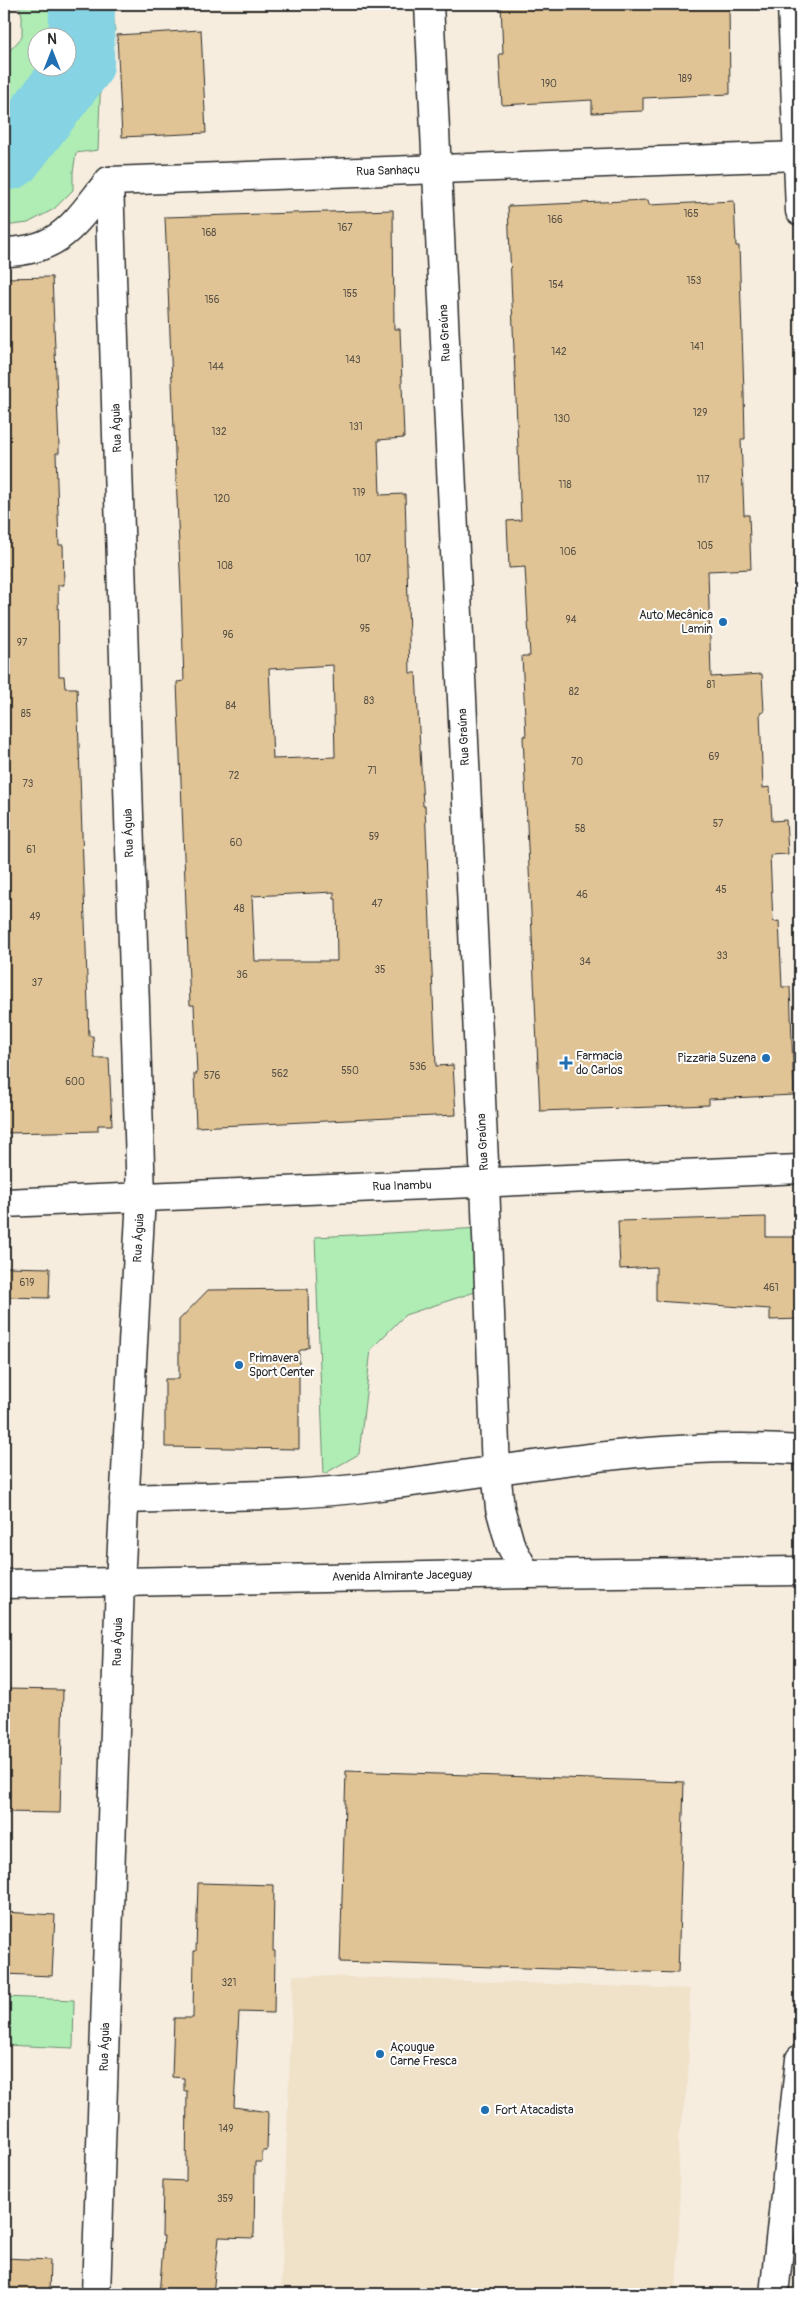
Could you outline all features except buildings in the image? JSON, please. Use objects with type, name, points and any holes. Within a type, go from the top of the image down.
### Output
[{"type":"street","name":"Rua Graúna","points":[[429,4],[485,1182],[496,1471],[500,1508],[510,1544],[526,1574]]},
{"type":"street","points":[[792,4],[800,211]]},
{"type":"street","name":"Rua Sanhaçu","points":[[109,181],[799,156]]},
{"type":"street","points":[[4,252],[47,245],[68,230],[109,181]]},
{"type":"street","name":"Rua Águia","points":[[96,2294],[120,1582],[141,1197],[109,181]]},
{"type":"street","name":"Rua Inambu","points":[[4,1203],[800,1170]]},
{"type":"street","points":[[124,1499],[341,1490],[496,1471],[561,1460],[640,1452],[708,1448],[800,1450]]},
{"type":"street","name":"Avenida Almirante Jaceguay","points":[[4,1584],[800,1571]]},
{"type":"street","points":[[774,2294],[800,2059]]},
{"type":"shaded area","name":"Fort Atacadista","points":[[293,1975],[690,1989],[688,2082],[678,2139],[680,2206],[676,2294],[281,2294]]},
{"type":"green space","points":[[18,4],[73,4],[76,28],[28,28],[28,78],[55,78],[28,111],[21,133],[4,142],[4,57],[22,37],[22,15]]},
{"type":"green space","points":[[86,4],[112,4],[115,30],[105,43],[101,74],[98,150],[76,153],[73,190],[54,209],[28,223],[4,226],[4,174],[36,151],[55,110],[85,79],[98,45]]},
{"type":"green space","points":[[482,1228],[484,1289],[405,1315],[371,1349],[359,1454],[324,1474],[315,1237]]},
{"type":"green space","points":[[4,1997],[74,2000],[73,2048],[4,2045]]},
{"type":"waterway","points":[[4,158],[9,157],[81,64],[82,4]]},
{"type":"place","name":"Auto Mecânica Lamin","points":[[723,622]]},
{"type":"place","name":"Pizzaria Suzena","points":[[766,1058]]},
{"type":"place","name":"Farmacia do Carlos","points":[[566,1063]]},
{"type":"place","name":"Primavera Sport Center","points":[[239,1365]]},
{"type":"place","name":"Açougue Carne Fresca","points":[[380,2054]]},
{"type":"place","name":"Fort Atacadista","points":[[485,2110]]}]
